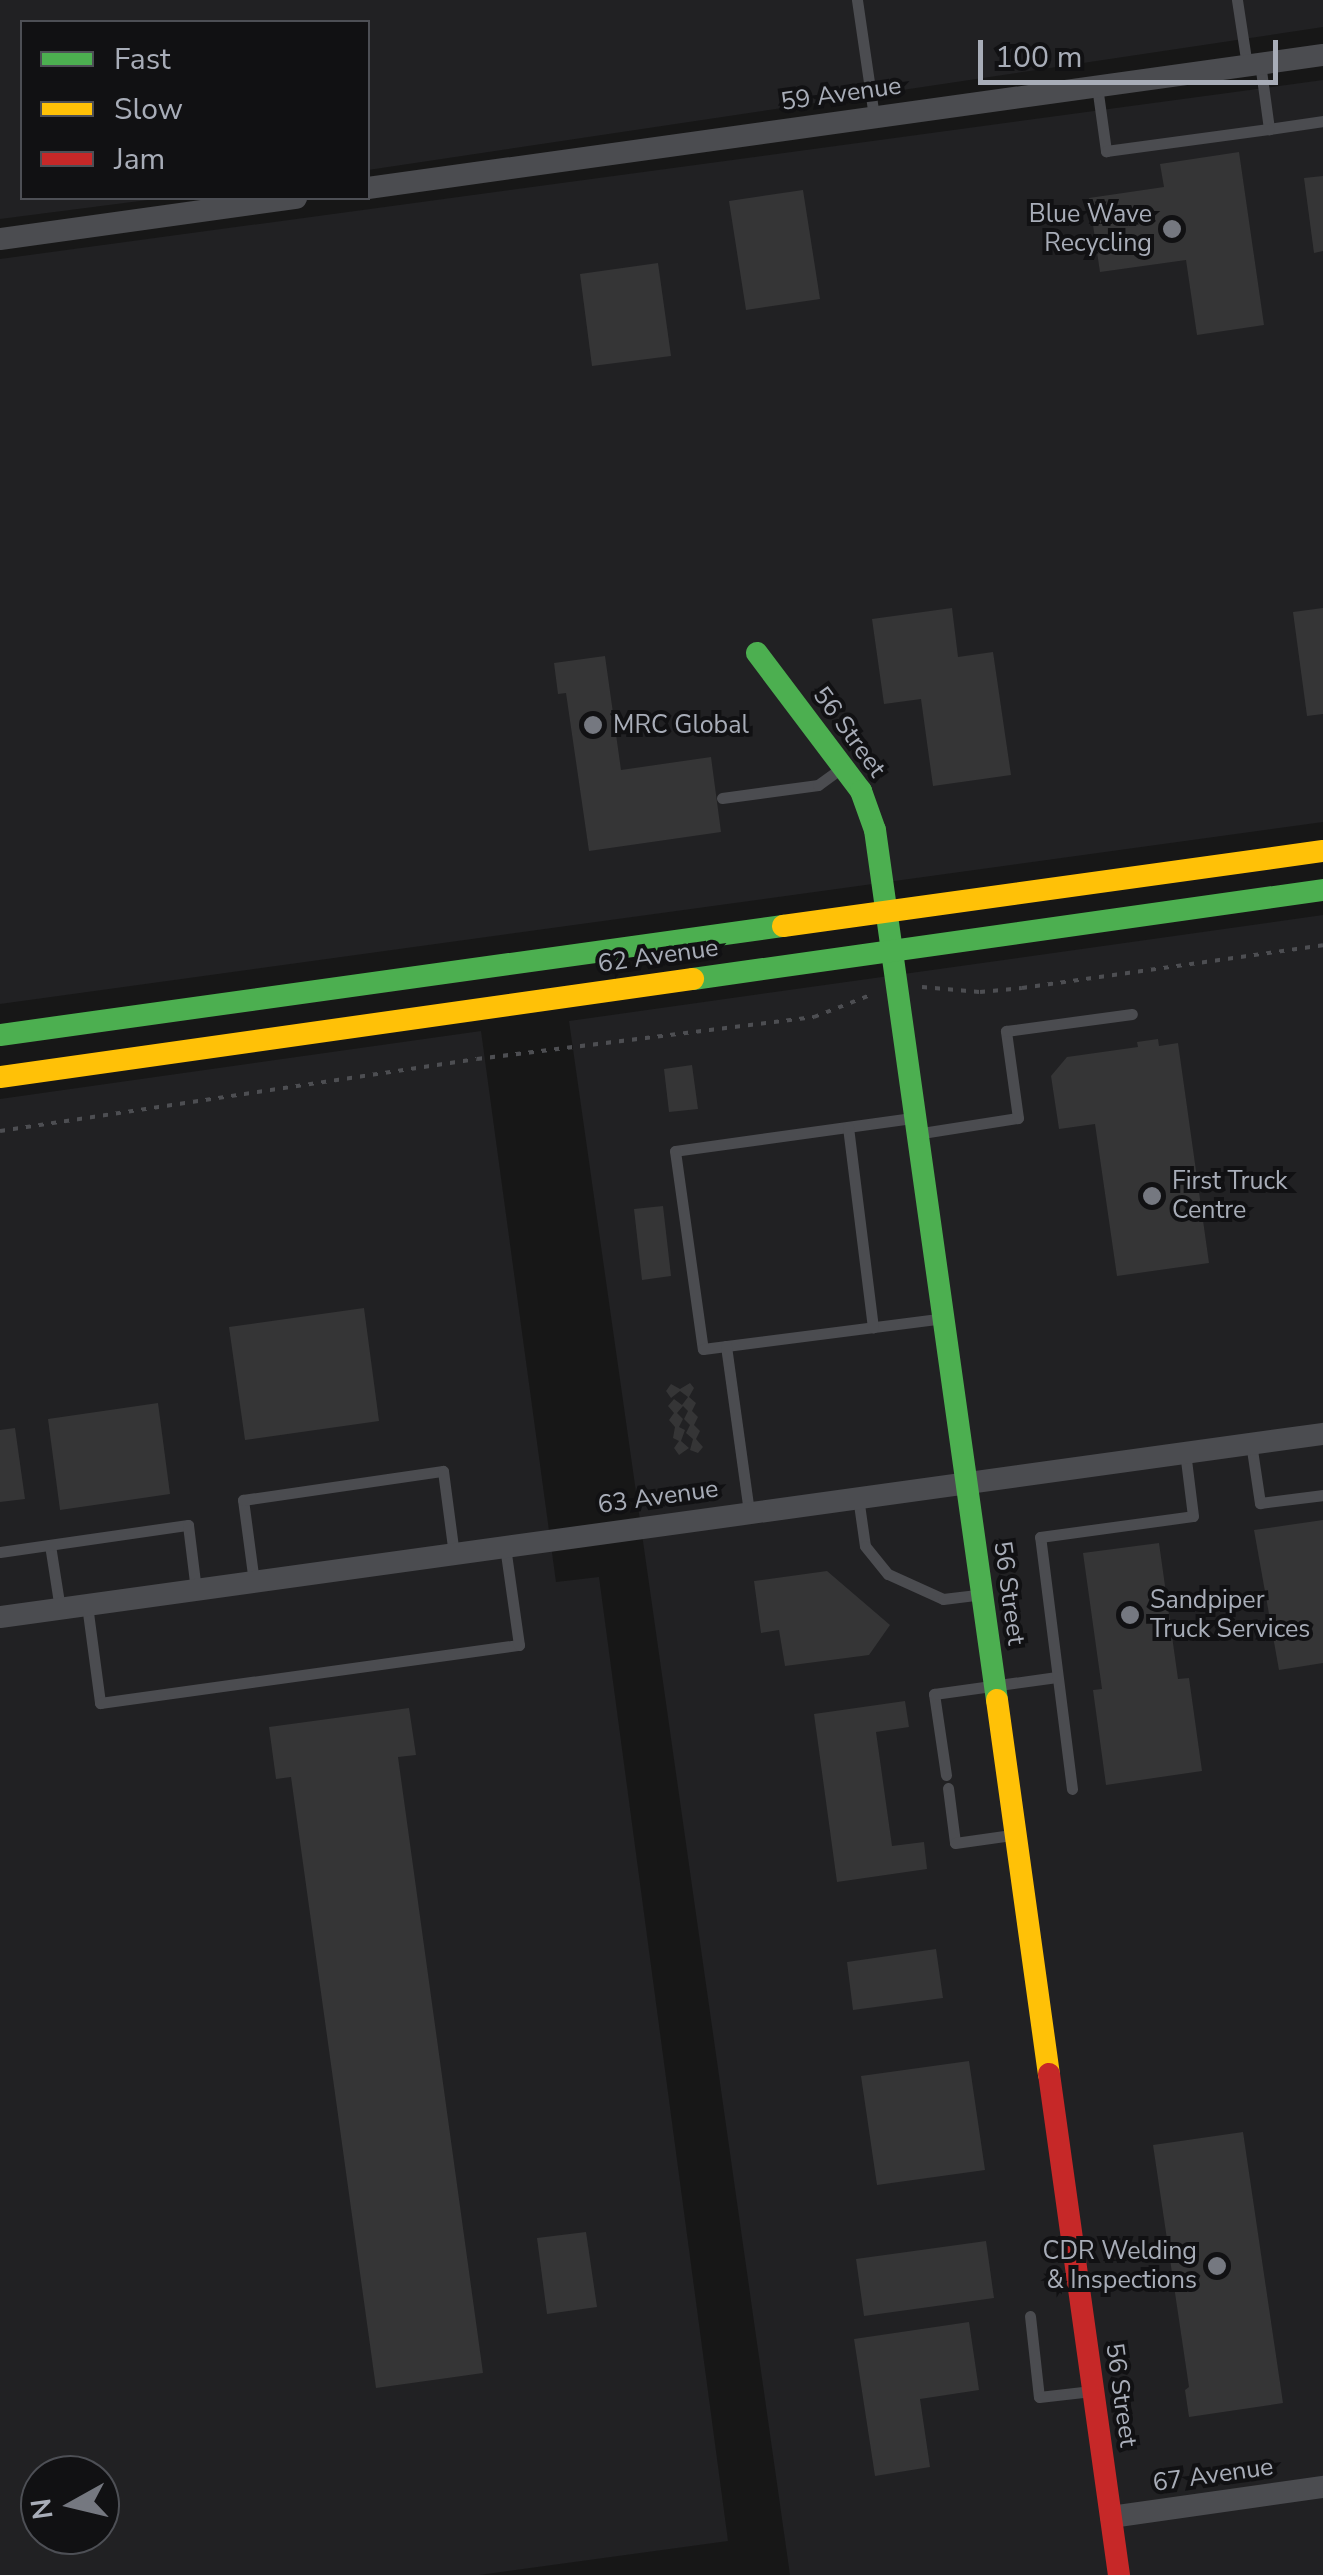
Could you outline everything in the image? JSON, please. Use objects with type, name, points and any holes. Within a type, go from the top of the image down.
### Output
[{"type":"main road","name":"56 Street","points":[[757,653],[862,791],[875,830],[1119,2575]]},
{"type":"main road","name":"62 Avenue","points":[[0,1035],[1323,850]]},
{"type":"main road","name":"62 Avenue","points":[[0,1077],[1323,890]]},
{"type":"street","name":"59 Avenue","points":[[370,188],[1323,55]]},
{"type":"street","points":[[0,239],[282,200]]},
{"type":"street","name":"63 Avenue","points":[[0,1617],[1323,1434]]},
{"type":"street","name":"67 Avenue","points":[[1111,2517],[1323,2487]]},
{"type":"lane","points":[[856,0],[874,117]]},
{"type":"lane","points":[[1236,0],[1269,128]]},
{"type":"lane","points":[[1097,86],[1106,151],[1323,121]]},
{"type":"lane","points":[[722,798],[818,785],[843,767]]},
{"type":"lane","points":[[943,1318],[703,1349],[676,1150],[848,1127],[1018,1118],[1006,1030],[1132,1014]]},
{"type":"lane","points":[[848,1127],[873,1327]]},
{"type":"lane","points":[[726,1346],[748,1512]]},
{"type":"lane","points":[[1251,1443],[1260,1503],[1323,1495]]},
{"type":"lane","points":[[1072,1788],[1040,1537],[1194,1516],[1184,1452]]},
{"type":"lane","points":[[254,1582],[242,1500],[443,1471],[454,1554]]},
{"type":"lane","points":[[858,1497],[865,1546],[888,1574],[942,1598],[981,1594]]},
{"type":"lane","points":[[0,1552],[188,1525],[196,1590]]},
{"type":"lane","points":[[50,1545],[60,1609]]},
{"type":"lane","points":[[86,1605],[100,1703],[519,1645],[505,1546]]},
{"type":"lane","points":[[1015,1835],[955,1843],[934,1694],[1057,1677]]},
{"type":"lane","points":[[1030,2316],[1039,2397],[1092,2391]]},
{"type":"path","points":[[925,986],[980,992],[1022,988],[1323,945]]},
{"type":"path","points":[[0,1130],[477,1059],[814,1016],[870,995]]},
{"type":"shaded area","points":[[0,0],[1323,0],[1323,27],[370,170],[370,20],[20,20],[20,200],[147,200],[0,219]]},
{"type":"shaded area","points":[[1323,80],[1323,822],[0,1004],[0,259]]},
{"type":"shaded area","points":[[1323,915],[1323,2575],[790,2575],[569,1021]]},
{"type":"shaded area","points":[[481,1031],[556,1582],[599,1577],[728,2541],[479,2575],[0,2575],[0,1099]]},
{"type":"building","name":"Blue Wave Recycling","points":[[1239,152],[1264,325],[1197,335],[1186,260],[1100,272],[1089,198],[1164,187],[1160,164]]},
{"type":"building","points":[[1323,176],[1323,251],[1314,253],[1304,178]]},
{"type":"building","points":[[803,190],[820,299],[746,310],[729,201]]},
{"type":"building","points":[[658,263],[671,356],[592,366],[580,274]]},
{"type":"building","points":[[952,608],[958,657],[993,652],[1011,775],[933,786],[921,699],[884,704],[872,619]]},
{"type":"building","points":[[1323,608],[1323,714],[1307,716],[1293,612]]},
{"type":"building","name":"MRC Global","points":[[605,656],[621,770],[711,757],[721,832],[589,851],[566,693],[558,694],[554,663]]},
{"type":"building","name":"First Truck Centre","points":[[1158,1039],[1159,1046],[1178,1043],[1209,1263],[1117,1276],[1095,1124],[1059,1129],[1051,1076],[1067,1057],[1138,1047],[1137,1042]]},
{"type":"building","points":[[692,1065],[698,1109],[669,1112],[664,1069]]},
{"type":"building","points":[[663,1206],[671,1276],[642,1280],[634,1209]]},
{"type":"building","points":[[364,1308],[379,1421],[245,1440],[229,1327]]},
{"type":"building","points":[[690,1383],[694,1388],[689,1397],[696,1403],[692,1411],[698,1417],[694,1425],[700,1431],[696,1439],[703,1447],[698,1453],[690,1450],[693,1439],[686,1433],[690,1425],[684,1419],[688,1411],[683,1406],[677,1413],[683,1419],[679,1427],[685,1430],[681,1441],[689,1448],[679,1455],[674,1448],[679,1441],[673,1438],[675,1427],[669,1420],[674,1413],[668,1406],[674,1399],[682,1405],[688,1397],[680,1391],[671,1398],[666,1391],[671,1384],[680,1389]]},
{"type":"building","points":[[158,1403],[170,1494],[60,1510],[48,1419]]},
{"type":"building","points":[[15,1428],[25,1499],[0,1502],[0,1430]]},
{"type":"building","points":[[1323,1520],[1323,1663],[1279,1670],[1254,1530]]},
{"type":"building","name":"Sandpiper Truck Services","points":[[1159,1543],[1178,1679],[1189,1678],[1202,1771],[1106,1785],[1093,1690],[1102,1689],[1083,1553]]},
{"type":"building","points":[[827,1571],[890,1625],[869,1655],[785,1666],[779,1630],[761,1633],[754,1581]]},
{"type":"building","points":[[905,1701],[909,1727],[876,1732],[892,1846],[924,1842],[927,1869],[837,1882],[814,1714]]},
{"type":"building","points":[[409,1708],[416,1755],[398,1757],[483,2373],[376,2388],[291,1777],[276,1779],[269,1727]]},
{"type":"building","points":[[936,1949],[943,1998],[853,2010],[847,1962]]},
{"type":"building","points":[[969,2061],[985,2170],[877,2185],[861,2076]]},
{"type":"building","name":"CDR Welding & Inspections","points":[[1243,2132],[1283,2403],[1189,2417],[1185,2390],[1189,2387],[1153,2145]]},
{"type":"building","points":[[586,2232],[597,2307],[547,2314],[537,2238]]},
{"type":"building","points":[[986,2241],[994,2298],[864,2316],[856,2259]]},
{"type":"building","points":[[969,2322],[979,2390],[920,2399],[930,2467],[875,2476],[854,2339]]},
{"type":"traffic: fast","points":[[757,653],[861,791],[875,830],[997,1700]]},
{"type":"traffic: fast","points":[[693,979],[1323,890]]},
{"type":"traffic: fast","points":[[0,1035],[783,926]]},
{"type":"traffic: slow","points":[[783,926],[1323,851]]},
{"type":"traffic: slow","points":[[0,1077],[693,979]]},
{"type":"traffic: slow","points":[[997,1700],[1049,2074]]},
{"type":"traffic: jam","points":[[1049,2074],[1119,2575]]},
{"type":"place","name":"Blue Wave Recycling","points":[[1172,229]]},
{"type":"place","name":"MRC Global","points":[[593,725]]},
{"type":"place","name":"First Truck Centre","points":[[1152,1196]]},
{"type":"place","name":"Sandpiper Truck Services","points":[[1130,1615]]},
{"type":"place","name":"CDR Welding & Inspections","points":[[1217,2266]]}]
